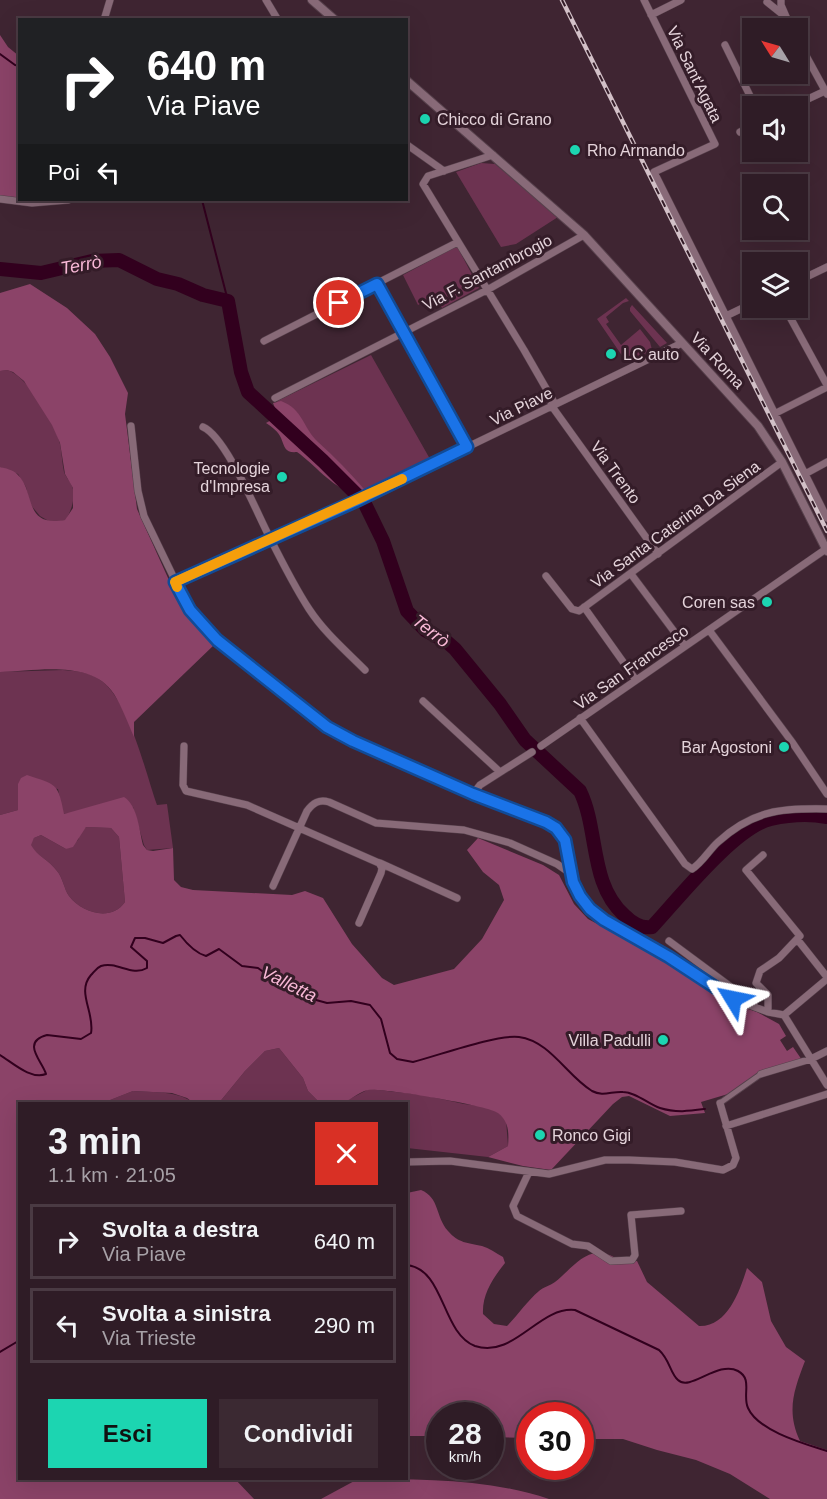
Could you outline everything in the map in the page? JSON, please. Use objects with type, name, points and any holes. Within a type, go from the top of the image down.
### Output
[{"type":"street","points":[[105,18],[110,0]]},
{"type":"street","points":[[266,0],[277,18]]},
{"type":"street","points":[[313,0],[333,18]]},
{"type":"street","name":"Via Sant'Agata","points":[[644,0],[715,144],[654,172],[726,316]]},
{"type":"street","name":"Via Sant'Agata","points":[[651,15],[681,0]]},
{"type":"street","points":[[781,0],[786,18]]},
{"type":"street","points":[[768,1],[786,18]]},
{"type":"street","points":[[725,45],[750,96]]},
{"type":"street","points":[[808,60],[826,93],[808,100]]},
{"type":"street","name":"Via Roma","points":[[408,82],[584,235],[758,426],[782,462],[826,550]]},
{"type":"street","points":[[408,145],[444,171],[493,155]]},
{"type":"street","name":"Via Trento","points":[[444,171],[426,177],[423,184],[471,262],[553,405],[658,554]]},
{"type":"street","points":[[0,199],[28,203],[55,201]]},
{"type":"street","name":"Via F. Santambrogio","points":[[275,398],[487,290],[584,235]]},
{"type":"street","points":[[264,341],[458,242]]},
{"type":"street","points":[[808,277],[827,268]]},
{"type":"street","points":[[377,284],[467,447]]},
{"type":"street","points":[[742,308],[726,316],[827,518]]},
{"type":"street","points":[[776,413],[827,386],[790,318]]},
{"type":"street","name":"Via Piave","points":[[175,582],[369,495],[682,343]]},
{"type":"street","points":[[131,426],[141,506],[190,610],[217,640],[327,727],[353,741],[473,794],[543,820],[556,828],[565,840],[570,873],[583,902],[600,917],[669,957],[733,999],[784,1015],[827,1085]]},
{"type":"street","points":[[203,427],[214,434],[227,456],[316,619],[365,670]]},
{"type":"street","name":"Via Santa Caterina Da Siena","points":[[584,607],[782,462]]},
{"type":"street","points":[[805,474],[827,462]]},
{"type":"street","name":"Via San Francesco","points":[[541,746],[826,550]]},
{"type":"street","points":[[631,574],[685,646]]},
{"type":"street","points":[[546,576],[573,610],[579,611],[584,607],[636,680]]},
{"type":"street","points":[[709,630],[792,742],[827,794]]},
{"type":"street","points":[[423,701],[500,772]]},
{"type":"street","points":[[580,718],[686,864],[692,869],[717,843],[758,814],[827,809]]},
{"type":"street","points":[[184,746],[183,785],[186,791],[247,805],[457,898]]},
{"type":"street","points":[[473,794],[480,785],[532,752]]},
{"type":"street","points":[[273,886],[298,828],[312,805],[320,801],[326,801],[376,823],[464,830],[510,843],[557,864],[570,873]]},
{"type":"street","points":[[763,855],[746,870],[788,918],[800,936],[779,958],[760,971],[756,983],[768,995],[768,1011]]},
{"type":"street","points":[[359,923],[381,873],[382,868],[379,863]]},
{"type":"street","points":[[784,1015],[827,978],[797,939]]},
{"type":"street","points":[[669,941],[756,1006]]},
{"type":"street","points":[[408,1162],[450,1161],[549,1174],[604,1160],[675,1162],[723,1170],[733,1164],[736,1158],[720,1102],[761,1074],[811,1059],[827,1051]]},
{"type":"street","points":[[726,1126],[827,1094]]},
{"type":"street","points":[[529,1172],[513,1206],[517,1216],[572,1244],[588,1246],[611,1261],[632,1260],[635,1255],[631,1215],[681,1211]]},
{"type":"shaded area","points":[[0,35],[8,47],[18,55],[18,199],[0,196]]},
{"type":"shaded area","points":[[481,163],[495,164],[558,217],[516,244],[501,247],[456,172]]},
{"type":"shaded area","points":[[457,246],[479,288],[442,308],[435,296],[418,305],[403,275]]},
{"type":"shaded area","points":[[30,284],[67,308],[95,334],[110,357],[128,393],[125,414],[137,509],[177,598],[214,645],[134,722],[134,737],[114,694],[104,683],[92,676],[77,671],[46,669],[0,672],[0,467],[13,471],[23,481],[32,506],[42,518],[51,521],[65,520],[73,508],[73,488],[65,474],[60,443],[52,425],[24,381],[13,372],[0,371],[0,293]]},
{"type":"shaded area","points":[[626,298],[629,301],[606,317],[609,322],[606,324],[621,345],[640,329],[650,342],[652,350],[627,363],[597,319]]},
{"type":"shaded area","points":[[632,305],[667,343],[660,347],[630,311]]},
{"type":"shaded area","points":[[371,355],[430,459],[365,490],[281,410],[277,401]]},
{"type":"shaded area","points":[[7,370],[23,381],[40,401],[57,435],[64,472],[73,493],[72,505],[66,520],[52,523],[40,516],[30,504],[26,487],[18,474],[0,467],[0,371]]},
{"type":"shaded area","points":[[281,401],[294,409],[313,437],[365,490],[358,494],[302,435],[292,431],[283,423],[273,403]]},
{"type":"shaded area","points":[[273,419],[316,456],[351,492],[330,480],[297,452],[290,452],[286,449],[278,433],[266,423]]},
{"type":"shaded area","points":[[63,670],[94,676],[113,692],[136,739],[157,805],[167,804],[173,848],[147,850],[133,807],[63,814],[58,789],[18,784],[18,810],[0,815],[0,672]]},
{"type":"shaded area","points":[[27,775],[50,783],[60,796],[64,814],[124,797],[135,812],[143,845],[147,850],[173,848],[174,880],[181,887],[193,890],[292,895],[305,891],[323,898],[352,944],[382,978],[394,985],[454,969],[482,939],[504,900],[499,885],[483,872],[467,850],[478,838],[543,865],[559,875],[574,904],[588,919],[673,964],[734,1004],[757,1012],[779,1024],[786,1036],[780,1040],[787,1051],[793,1047],[802,1060],[769,1069],[728,1094],[701,1102],[705,1113],[670,1116],[629,1096],[622,1097],[551,1170],[488,1157],[508,1146],[506,1124],[502,1116],[491,1110],[435,1098],[377,1090],[364,1091],[344,1102],[319,1102],[308,1091],[303,1078],[279,1048],[265,1051],[220,1102],[192,1102],[172,1093],[133,1091],[105,1102],[18,1102],[18,1480],[236,1480],[254,1499],[0,1499],[0,815],[18,810],[18,784],[21,778]],"holes":[[[86,827],[111,828],[119,837],[125,902],[112,912],[105,913],[89,911],[75,902],[67,893],[57,871],[31,845],[34,838],[41,835],[66,849],[73,847]]]},
{"type":"shaded area","points":[[86,827],[111,828],[119,837],[125,902],[112,912],[97,913],[81,907],[67,893],[57,871],[30,845],[34,838],[41,835],[66,849],[78,840],[80,833]]},
{"type":"shaded area","points":[[279,1048],[303,1078],[308,1091],[319,1102],[220,1102],[265,1051]]},
{"type":"shaded area","points":[[369,1089],[423,1095],[496,1110],[506,1120],[508,1146],[488,1157],[408,1148],[408,1102],[344,1102]]},
{"type":"shaded area","points":[[133,1091],[173,1094],[192,1102],[105,1102]]},
{"type":"shaded area","points":[[421,1190],[431,1198],[444,1225],[452,1235],[464,1242],[487,1248],[503,1257],[505,1263],[489,1287],[483,1307],[483,1314],[494,1324],[507,1326],[542,1288],[555,1282],[586,1256],[603,1253],[624,1261],[637,1261],[647,1282],[699,1326],[709,1325],[725,1314],[731,1306],[747,1268],[762,1282],[771,1321],[786,1347],[805,1361],[795,1391],[793,1420],[800,1441],[827,1450],[827,1499],[770,1499],[730,1474],[696,1460],[623,1439],[594,1439],[594,1402],[516,1402],[516,1438],[504,1437],[504,1402],[426,1402],[426,1436],[408,1436],[408,1193]]},
{"type":"shaded area","points":[[356,1480],[408,1480],[503,1487],[549,1499],[321,1499]]},
{"type":"waterway","points":[[0,54],[18,66]]},
{"type":"waterway","points":[[202,201],[228,301]]},
{"type":"waterway","name":"Terrò","points":[[0,269],[41,273],[92,261],[119,260],[157,279],[228,301],[241,372],[248,392],[364,502],[383,541],[407,611],[425,630],[455,649],[500,704],[525,740],[580,791],[586,806],[605,888],[613,902],[633,923],[652,927],[708,865],[741,835],[757,825],[771,819],[785,817],[807,815],[827,817]]},
{"type":"waterway","name":"Valletta","points":[[0,1055],[28,1073],[46,1074],[35,1053],[35,1042],[47,1035],[81,1039],[91,1033],[92,1025],[85,988],[95,970],[107,965],[136,971],[147,968],[147,961],[131,947],[135,938],[163,943],[180,935],[202,955],[206,956],[219,949],[242,966],[258,968],[277,982],[298,987],[316,1000],[327,1003],[351,1001],[370,1005],[381,1019],[390,1053],[397,1059],[413,1062],[482,1042],[519,1037],[540,1045],[583,1085],[596,1093],[628,1093],[655,1106],[672,1111],[705,1109]]},
{"type":"waterway","points":[[408,1266],[419,1269],[428,1277],[455,1328],[464,1339],[475,1346],[489,1348],[502,1345],[550,1316],[562,1311],[575,1310],[659,1350],[675,1377],[683,1383],[697,1380],[722,1369],[738,1371],[745,1378],[746,1403],[753,1416],[772,1430],[827,1451]]},
{"type":"waterway","points":[[0,1352],[18,1341]]},
{"type":"railway","points":[[562,0],[827,531]]},
{"type":"slow traffic","points":[[177,587],[175,582],[402,479]]},
{"type":"place","name":"Chicco di Grano","points":[[425,119]]},
{"type":"place","name":"Rho Armando","points":[[575,150]]},
{"type":"place","name":"LC auto","points":[[611,354]]},
{"type":"place","name":"Tecnologie d'Impresa","points":[[282,477]]},
{"type":"place","name":"Coren sas","points":[[767,602]]},
{"type":"place","name":"Bar Agostoni","points":[[784,747]]},
{"type":"place","name":"Villa Padulli","points":[[663,1040]]},
{"type":"place","name":"Ronco Gigi","points":[[540,1135]]},
{"type":"route","points":[[339,303],[377,284],[467,447],[356,501],[175,582],[186,603],[192,613],[221,644],[336,732],[473,794],[551,824],[565,840],[571,877],[580,896],[590,909],[604,920],[669,957],[733,999]]}]
